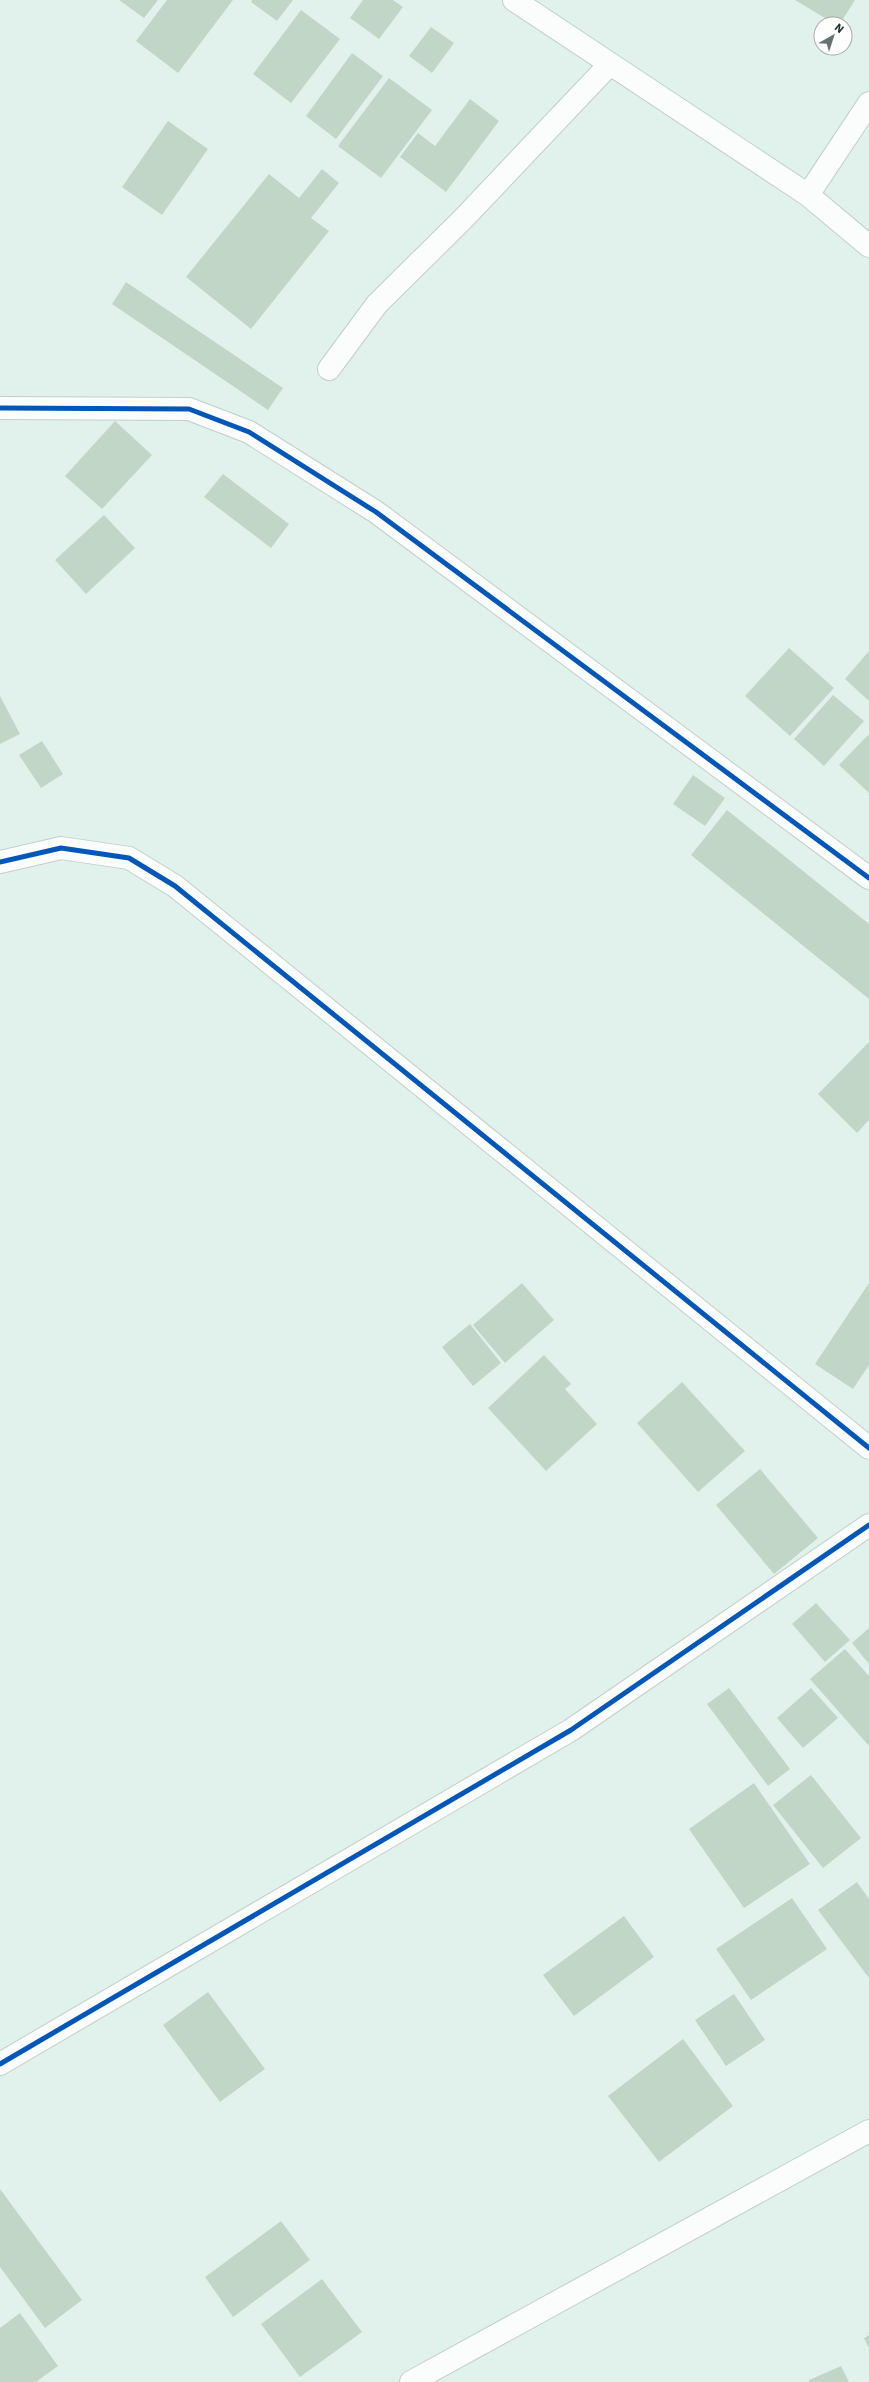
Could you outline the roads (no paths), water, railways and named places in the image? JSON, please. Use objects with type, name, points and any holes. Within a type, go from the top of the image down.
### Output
[{"type":"street","points":[[514,0],[808,195],[869,246]]},
{"type":"street","points":[[329,369],[377,304],[462,219],[610,64]]},
{"type":"street","points":[[808,195],[869,103]]},
{"type":"street","points":[[0,408],[189,409],[249,432],[376,512],[869,878]]},
{"type":"street","points":[[0,862],[61,848],[129,858],[175,886],[869,1448]]},
{"type":"street","points":[[0,2064],[571,1730],[869,1525]]},
{"type":"street","points":[[411,2382],[869,2131]]}]
